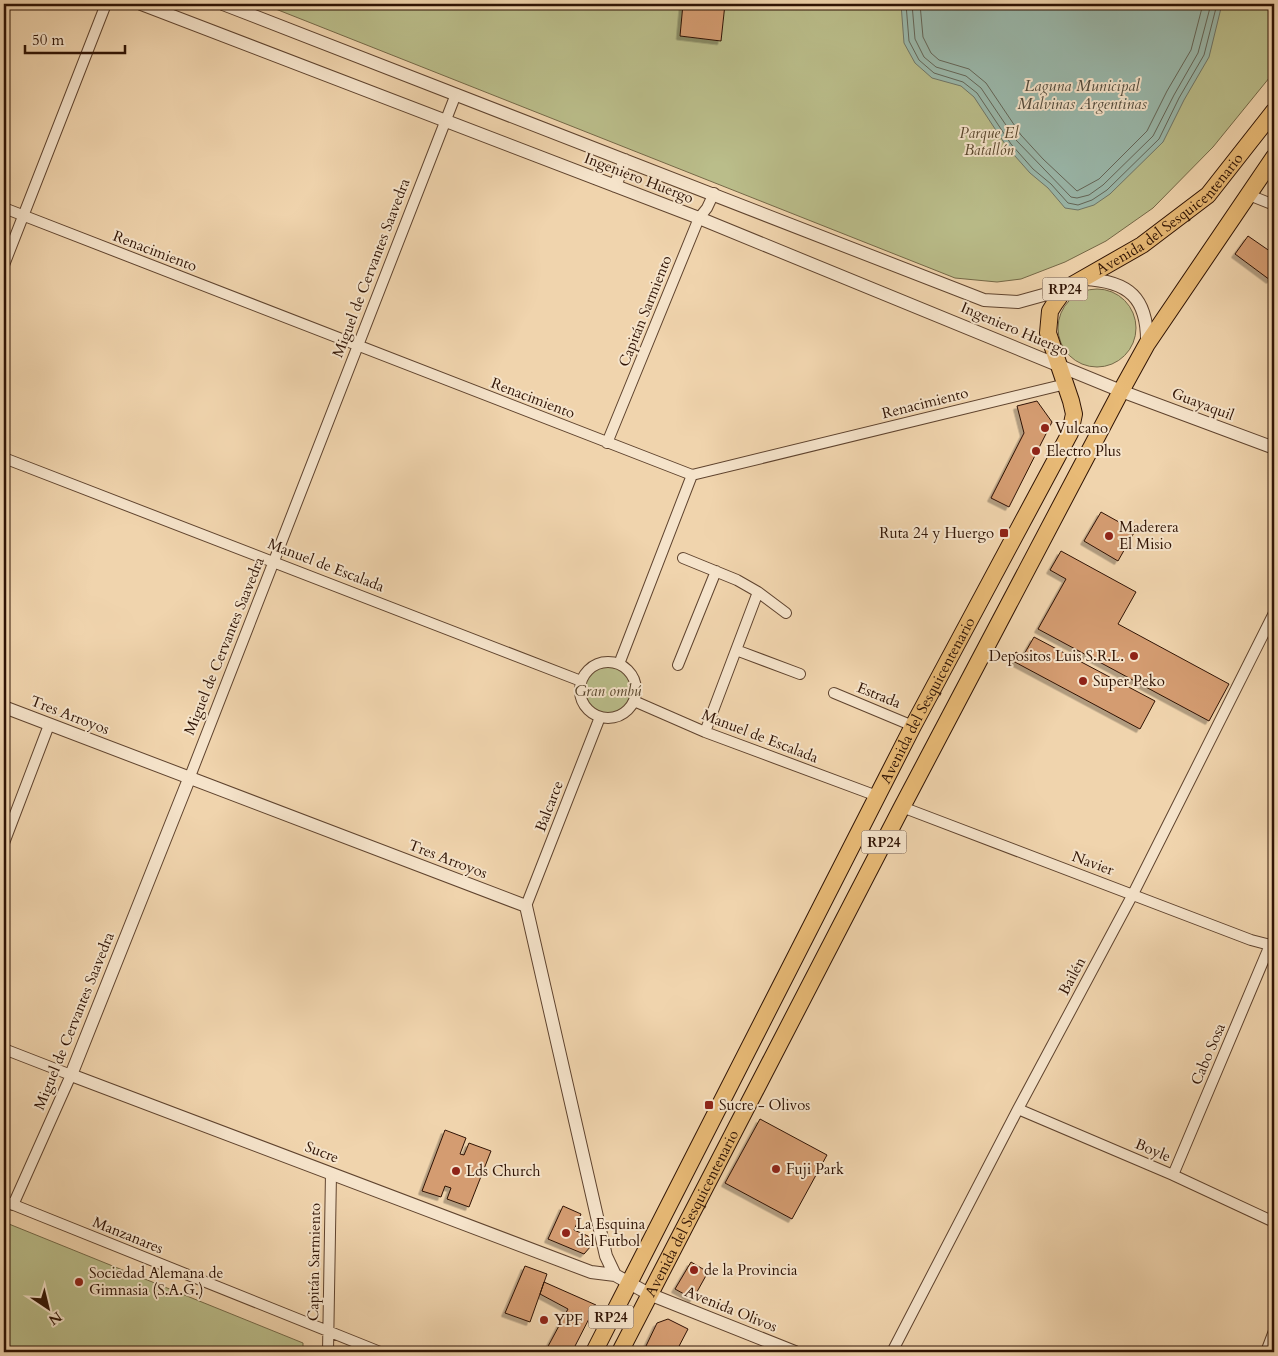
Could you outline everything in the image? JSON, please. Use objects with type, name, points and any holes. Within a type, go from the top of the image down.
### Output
[{"type":"main road","name":"Avenida del Sesquicentenario","points":[[594,1352],[622,1278],[1070,432],[1074,414],[1066,384],[1048,333],[1050,311],[1065,289],[1142,245],[1208,195],[1274,111]]},
{"type":"main road","name":"Avenida del Sesquicentenario","points":[[620,1352],[902,807],[1121,391],[1147,344],[1274,157]]},
{"type":"street","points":[[4,265],[106,4]]},
{"type":"street","name":"Ingeniero Huergo","points":[[141,4],[699,218],[1121,391]]},
{"type":"street","name":"Ingeniero Huergo","points":[[223,4],[714,193],[984,300],[1018,302],[1065,289]]},
{"type":"street","name":"Miguel de Cervantes Saavedra","points":[[9,1203],[71,1075],[275,561],[456,94]]},
{"type":"street","points":[[615,186],[625,160]]},
{"type":"street","name":"Capitán Sarmiento","points":[[607,443],[699,218],[707,208],[714,193]]},
{"type":"street","points":[[1249,195],[1274,205]]},
{"type":"street","name":"Renacimiento","points":[[4,208],[692,475],[1066,384]]},
{"type":"street","name":"RP24","points":[[1084,279],[1112,282],[1128,291],[1143,310],[1147,327],[1147,344]]},
{"type":"street","name":"Guayaquil","points":[[1121,391],[1274,448]]},
{"type":"street","name":"Manuel de Escalada","points":[[4,458],[275,561],[581,681]]},
{"type":"street","points":[[619,664],[692,475]]},
{"type":"street","points":[[683,558],[716,571],[758,592],[786,613]]},
{"type":"street","points":[[678,665],[716,571]]},
{"type":"street","points":[[704,732],[758,592]]},
{"type":"street","name":"Bailén","points":[[892,1352],[1018,1109],[1133,894],[1274,613]]},
{"type":"street","points":[[736,650],[800,674]]},
{"type":"street","points":[[611,662],[619,664],[626,668],[636,683],[634,701],[624,713],[608,718],[600,717],[585,707],[581,699],[581,681],[584,674],[596,664],[611,662]]},
{"type":"street","name":"Estrada","points":[[834,693],[913,726]]},
{"type":"street","name":"Manuel de Escalada","points":[[634,701],[704,732],[877,796]]},
{"type":"street","name":"Tres Arroyos","points":[[4,707],[526,906]]},
{"type":"street","name":"Balcarce","points":[[526,906],[600,717]]},
{"type":"street","points":[[4,843],[49,725]]},
{"type":"street","name":"Navier","points":[[902,807],[1251,940],[1272,946]]},
{"type":"street","points":[[526,906],[606,1256],[622,1278]]},
{"type":"street","name":"Cabo Sosa","points":[[1173,1175],[1272,946]]},
{"type":"street","name":"Sucre","points":[[4,1049],[592,1272],[622,1278]]},
{"type":"street","name":"Boyle","points":[[1018,1109],[1173,1175],[1274,1222]]},
{"type":"street","name":"Capitán Sarmiento","points":[[328,1352],[331,1173]]},
{"type":"street","name":"Manzanares","points":[[9,1203],[380,1352]]},
{"type":"street","name":"Avenida Olivos","points":[[622,1278],[649,1294],[795,1352]]},
{"type":"street","points":[[1266,1352],[1274,1331]]},
{"type":"green space","name":"Parque El Batallón","points":[[263,4],[1274,4],[1274,72],[1213,147],[1153,208],[1106,241],[1065,262],[1021,279],[997,282],[955,278]]},
{"type":"green space","points":[[1097,289],[1112,292],[1125,300],[1133,313],[1136,328],[1133,343],[1125,356],[1112,364],[1097,367],[1082,364],[1069,356],[1061,343],[1058,328],[1061,313],[1069,300],[1082,292]]},
{"type":"green space","name":"Gran ombú","points":[[603,667],[613,667],[622,671],[628,677],[631,682],[631,700],[622,711],[613,715],[603,715],[594,711],[588,705],[584,696],[584,686],[588,677],[594,671]]},
{"type":"green space","name":"Sociedad Alemana de Gimnasia (S.A.G.)","points":[[4,1222],[303,1343],[303,1352],[4,1352]]},
{"type":"water","name":"Laguna Municipal Malvinas Argentinas","points":[[901,4],[1222,4],[1209,57],[1184,100],[1163,142],[1110,194],[1094,205],[1078,210],[1065,208],[1048,188],[1030,173],[1007,147],[974,97],[961,86],[932,78],[915,63],[904,43]]},
{"type":"building","points":[[683,4],[725,4],[721,41],[680,36]]},
{"type":"building","points":[[1248,236],[1274,254],[1274,275],[1270,280],[1235,254]]},
{"type":"building","points":[[1037,401],[1052,422],[1009,507],[991,498],[1024,433],[1017,406]]},
{"type":"building","name":"Maderera El Misio","points":[[1101,512],[1135,531],[1118,561],[1084,541]]},
{"type":"building","name":"Depositos Luis S.R.L.","points":[[1061,551],[1136,592],[1118,624],[1229,684],[1209,721],[1038,629],[1066,579],[1050,570]]},
{"type":"building","name":"Super Peko","points":[[1034,637],[1155,701],[1140,729],[1011,660],[1016,652],[1023,656]]},
{"type":"building","name":"Fuji Park","points":[[760,1119],[827,1155],[792,1219],[725,1183]]},
{"type":"building","name":"Lds Church","points":[[445,1130],[466,1138],[460,1154],[464,1155],[469,1143],[491,1151],[469,1207],[447,1199],[451,1188],[445,1186],[441,1197],[422,1191]]},
{"type":"building","name":"La Esquina del Futbol","points":[[563,1206],[581,1214],[574,1230],[588,1236],[591,1246],[584,1254],[548,1239]]},
{"type":"building","points":[[691,1262],[708,1272],[693,1299],[675,1289]]},
{"type":"building","points":[[525,1266],[547,1274],[530,1322],[505,1313]]},
{"type":"building","points":[[544,1282],[596,1305],[572,1352],[545,1352],[568,1309],[540,1294]]},
{"type":"building","points":[[668,1319],[688,1329],[676,1352],[657,1352],[646,1346],[657,1323]]},
{"type":"place","name":"Vulcano","points":[[1045,428]]},
{"type":"place","name":"Electro Plus","points":[[1036,451]]},
{"type":"place","name":"Ruta 24 y Huergo","points":[[1004,533]]},
{"type":"place","name":"Maderera El Misio","points":[[1109,536]]},
{"type":"place","name":"Depositos Luis S.R.L.","points":[[1134,656]]},
{"type":"place","name":"Super Peko","points":[[1083,681]]},
{"type":"place","name":"Sucre - Olivos","points":[[709,1105]]},
{"type":"place","name":"Fuji Park","points":[[776,1169]]},
{"type":"place","name":"Lds Church","points":[[456,1171]]},
{"type":"place","name":"La Esquina del Futbol","points":[[566,1233]]},
{"type":"place","name":"de la Provincia","points":[[694,1270]]},
{"type":"place","name":"Sociedad Alemana de Gimnasia (S.A.G.)","points":[[79,1282]]},
{"type":"place","name":"YPF","points":[[544,1320]]}]
